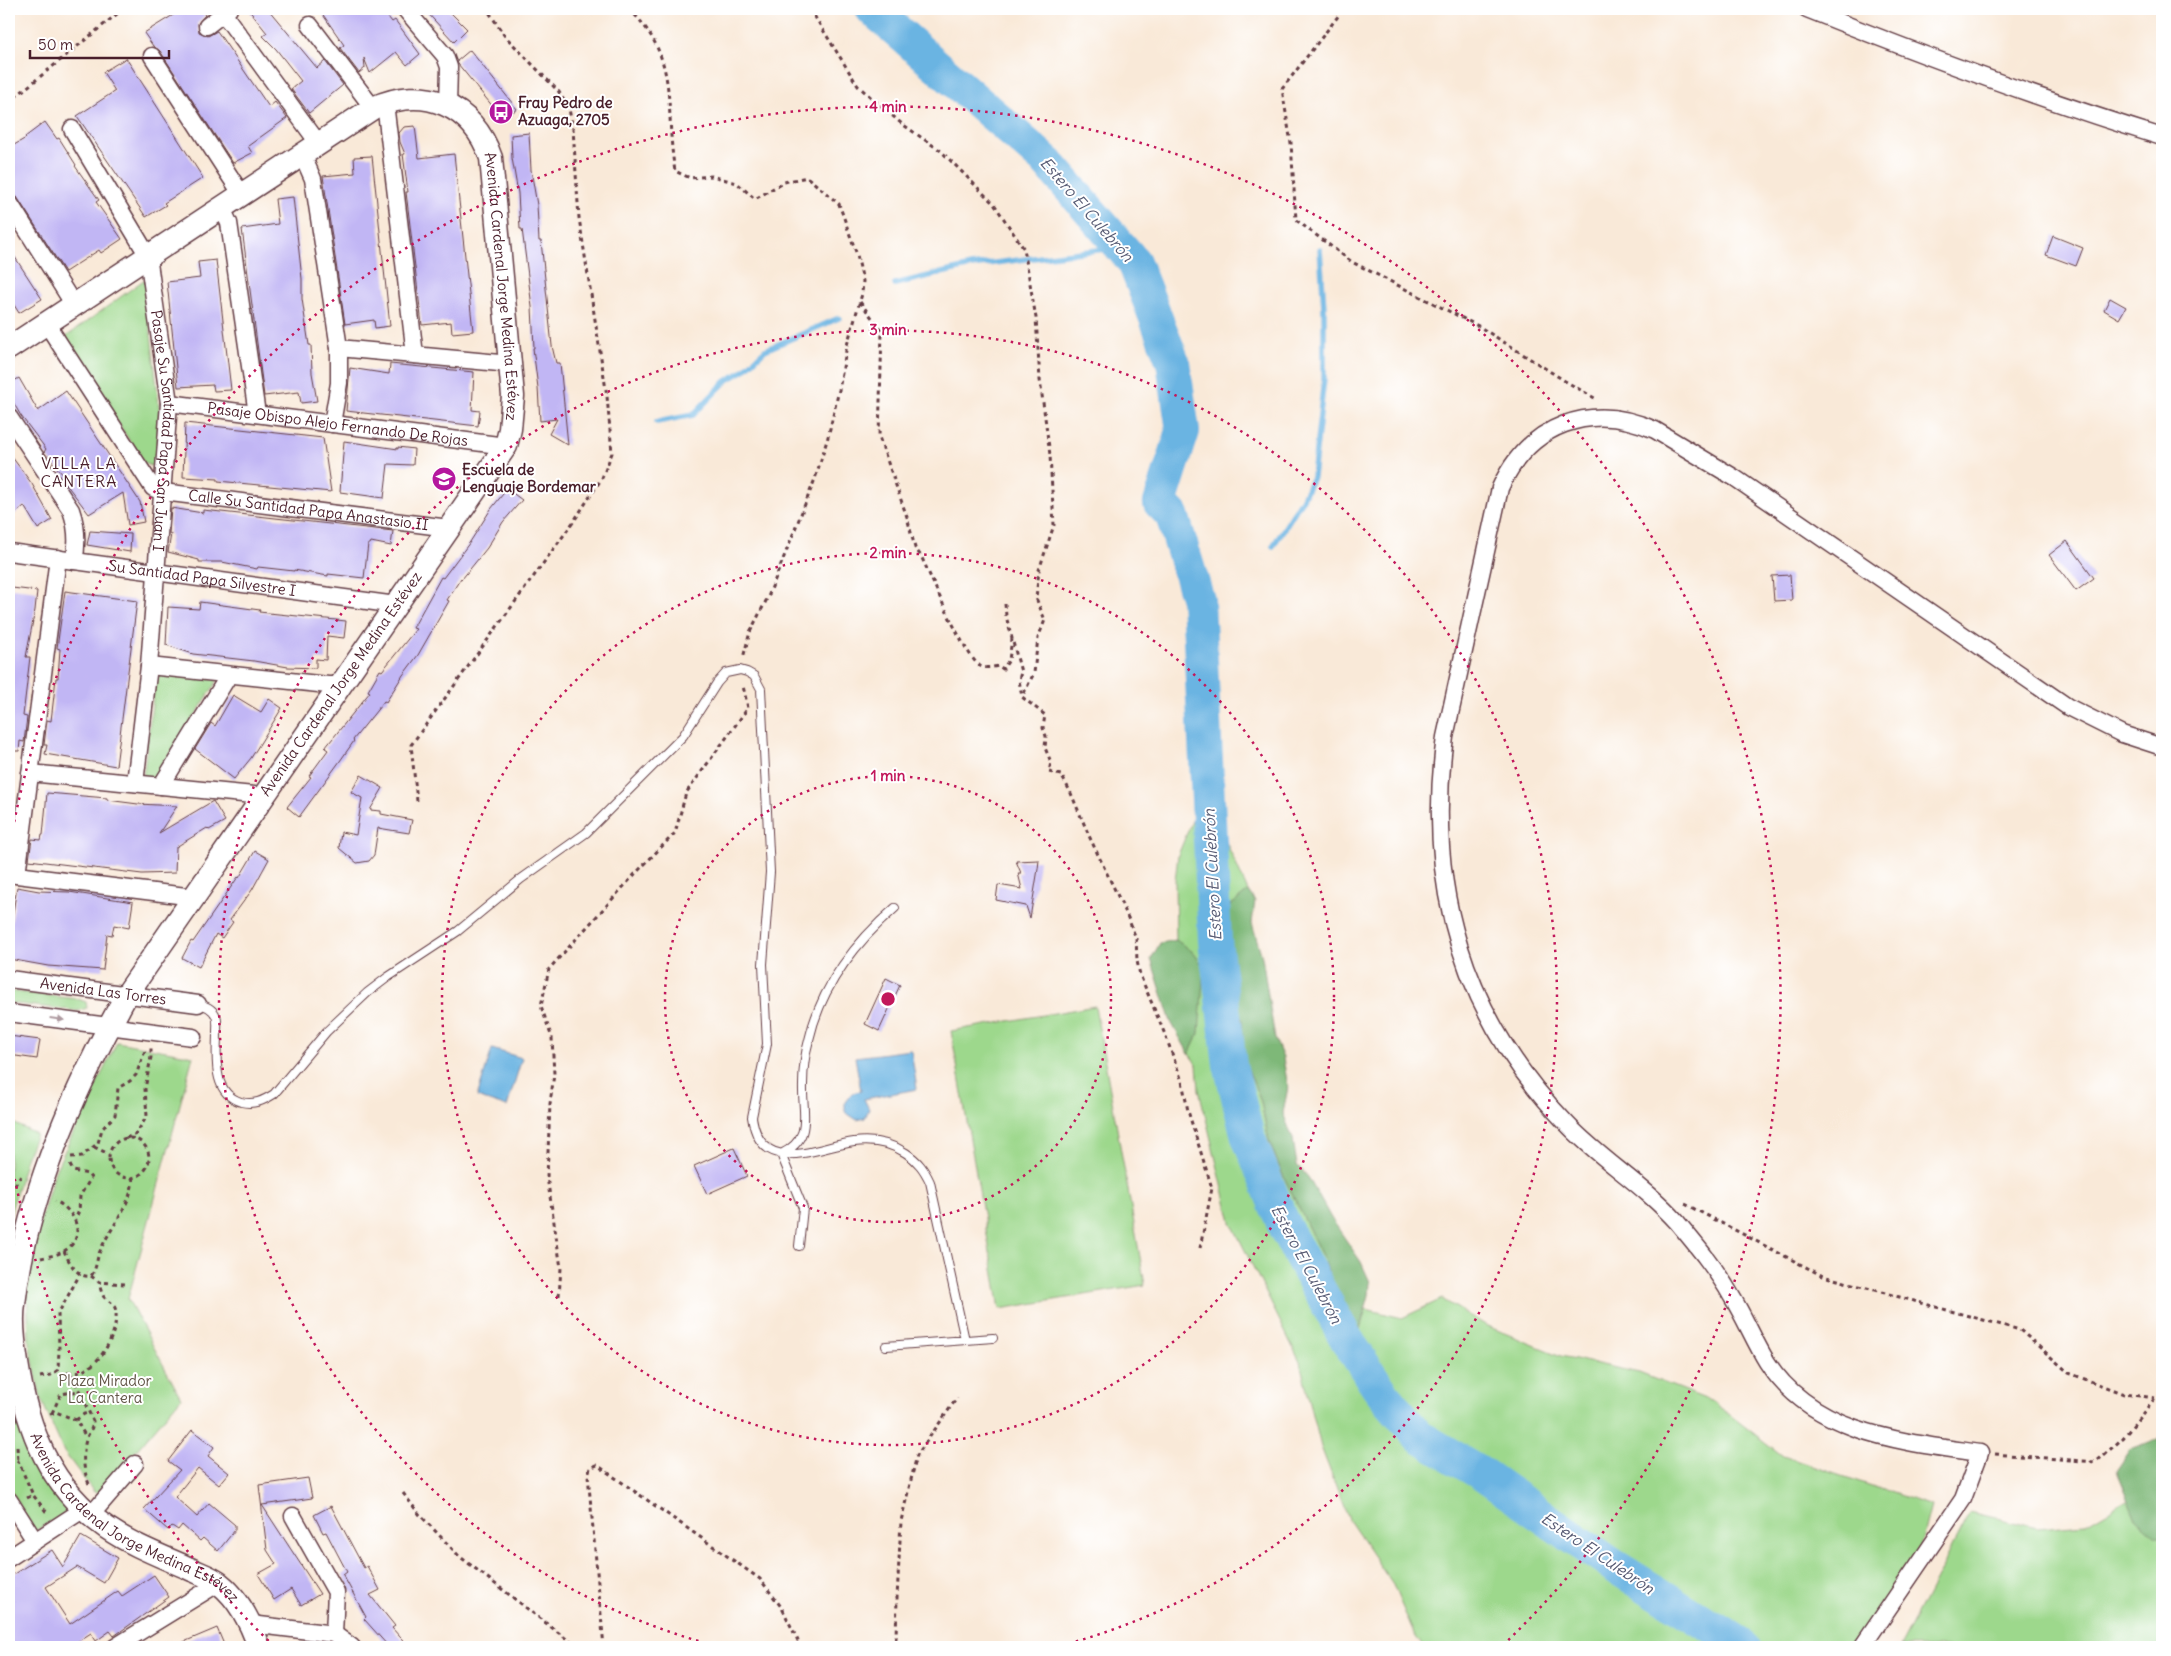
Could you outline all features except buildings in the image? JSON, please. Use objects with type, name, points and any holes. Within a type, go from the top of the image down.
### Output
[{"type":"street","points":[[405,9],[445,56],[449,67],[448,106]]},
{"type":"street","points":[[1807,9],[1945,64],[2162,137]]},
{"type":"street","points":[[207,26],[226,11],[311,149],[312,179],[339,348],[338,383],[332,424]]},
{"type":"street","points":[[310,25],[379,105],[415,355]]},
{"type":"street","points":[[152,56],[242,194]]},
{"type":"street","name":"Avenida Cardenal Jorge Medina Estévez","points":[[9,348],[379,105],[410,98],[436,101],[448,106],[466,118],[480,133],[491,158],[510,364],[512,411],[506,446],[126,994],[70,1108],[39,1193],[11,1306],[20,1381],[22,1428],[36,1442],[47,1462],[122,1537],[219,1583],[237,1602],[251,1624],[259,1647]]},
{"type":"street","name":"Pasaje Su Santidad Papa San Juan I","points":[[72,129],[148,256],[168,403],[149,666],[135,783]]},
{"type":"street","points":[[9,202],[74,305]]},
{"type":"street","points":[[222,208],[229,224],[257,414]]},
{"type":"street","points":[[46,323],[153,488],[163,492]]},
{"type":"street","points":[[339,348],[510,364]]},
{"type":"street","name":"Pasaje Obispo Alejo Fernando De Rojas","points":[[168,403],[506,446]]},
{"type":"street","points":[[9,417],[71,510],[77,540],[66,560],[13,874],[194,897]]},
{"type":"street","points":[[1862,1647],[1963,1499],[1980,1453],[1906,1442],[1855,1428],[1824,1414],[1793,1392],[1768,1364],[1732,1295],[1694,1242],[1649,1194],[1589,1144],[1545,1101],[1504,1044],[1486,1013],[1465,964],[1450,914],[1439,843],[1438,808],[1445,737],[1500,488],[1506,474],[1524,450],[1541,436],[1562,425],[1594,417],[1625,419],[1641,423],[1735,478],[2068,707],[2122,734],[2162,747]]},
{"type":"street","name":"Calle Su Santidad Papa Anastasio II","points":[[163,492],[449,528]]},
{"type":"street","name":"Su Santidad Papa Silvestre I","points":[[9,552],[396,605]]},
{"type":"street","points":[[149,666],[341,685]]},
{"type":"street","points":[[161,786],[229,675]]},
{"type":"street","points":[[30,773],[263,796]]},
{"type":"street","name":"Avenida Las Torres","points":[[9,979],[198,1004]]},
{"type":"street","points":[[9,1013],[193,1037]]},
{"type":"street","points":[[9,1558],[58,1526],[92,1509],[134,1464]]},
{"type":"street","points":[[10,1503],[35,1541]]},
{"type":"street","points":[[293,1516],[336,1592],[334,1634]]},
{"type":"street","points":[[115,1647],[219,1583]]},
{"type":"street","points":[[251,1624],[334,1634],[352,1647]]},
{"type":"lane","points":[[198,1004],[209,1008],[217,1017],[217,1074],[224,1091],[230,1097],[248,1103],[266,1100],[274,1094],[327,1031],[367,993],[458,931],[521,879],[586,833],[684,736],[726,673],[740,670],[754,676],[762,689],[770,872],[763,964],[766,1044],[752,1117],[758,1136],[764,1144],[781,1154],[804,1154],[826,1147],[855,1142],[872,1142],[887,1144],[916,1160],[925,1171],[930,1182],[965,1340]]},
{"type":"lane","points":[[781,1154],[796,1144],[804,1129],[804,1061],[814,1022],[828,990],[841,967],[857,945],[895,908]]},
{"type":"lane","points":[[781,1154],[803,1208],[800,1246]]},
{"type":"lane","points":[[886,1346],[993,1338]]},
{"type":"path","points":[[9,102],[123,9]]},
{"type":"path","points":[[417,801],[411,745],[574,521],[602,478],[612,453],[607,396],[579,218],[573,129],[569,109],[558,92],[504,35],[487,9]]},
{"type":"path","points":[[559,1296],[561,1268],[547,1177],[550,1104],[554,1074],[552,1038],[541,1006],[549,969],[675,833],[686,793],[712,761],[748,708],[740,670],[750,632],[768,597],[815,479],[839,390],[847,345],[860,302],[862,280],[857,255],[838,204],[807,177],[784,182],[755,199],[737,183],[712,176],[690,178],[675,171],[671,149],[669,84],[662,56],[642,21],[629,9]]},
{"type":"path","points":[[810,9],[858,86],[902,124],[942,151],[994,204],[1024,249],[1036,318],[1040,380],[1050,455],[1054,525],[1039,570],[1036,598],[1045,620],[1038,638],[1034,672],[1022,697]]},
{"type":"path","points":[[1341,9],[1339,15],[1282,89],[1291,143],[1296,220],[1352,262],[1480,327],[1565,381],[1607,405]]},
{"type":"path","points":[[860,302],[882,331],[879,437],[907,517],[914,548],[921,556],[965,646],[977,663],[984,668],[999,666],[1003,669],[1009,660],[1009,649],[1012,639]]},
{"type":"path","points":[[1005,604],[1021,672],[1019,680],[1022,697],[1045,715],[1043,728],[1046,736],[1044,748],[1052,762],[1049,772],[1061,775],[1070,791],[1090,838],[1126,912],[1136,938],[1140,975],[1182,1081],[1188,1111],[1212,1188],[1200,1248]]},
{"type":"path","points":[[126,1138],[138,1140],[143,1144],[148,1155],[146,1167],[137,1176],[133,1177],[125,1177],[114,1171],[110,1166],[109,1154],[115,1143],[126,1138],[136,1134],[147,1116],[145,1090],[151,1057],[151,1031]]},
{"type":"path","points":[[76,1220],[82,1191],[90,1178],[88,1174],[73,1171],[69,1162],[71,1157],[79,1157],[98,1143],[102,1128],[115,1115],[118,1088],[133,1079],[139,1068],[151,1031]]},
{"type":"path","points":[[94,1147],[109,1154]]},
{"type":"path","points":[[91,1276],[97,1266],[100,1250],[117,1223],[129,1197],[133,1177]]},
{"type":"path","points":[[9,1191],[9,1196]]},
{"type":"path","points":[[20,1267],[32,1261],[64,1251],[71,1246],[77,1233],[78,1226],[76,1220],[66,1207],[39,1193]]},
{"type":"path","points":[[1684,1204],[1823,1276],[2020,1330],[2070,1373],[2124,1394],[2155,1398],[2162,1396]]},
{"type":"path","points":[[64,1251],[80,1274],[87,1277],[91,1276],[99,1282],[124,1284]]},
{"type":"path","points":[[20,1381],[50,1375],[58,1370],[58,1314],[80,1274]]},
{"type":"path","points":[[92,1509],[84,1450],[93,1426],[73,1378],[68,1373],[77,1374],[93,1365],[113,1332],[116,1312],[111,1302],[103,1296],[99,1282]]},
{"type":"path","points":[[52,1413],[61,1394],[79,1391]]},
{"type":"path","points":[[899,1647],[896,1639],[901,1521],[918,1455],[957,1398]]},
{"type":"path","points":[[1980,1453],[2013,1454],[2096,1462],[2123,1438],[2155,1398]]},
{"type":"path","points":[[9,1440],[22,1428],[56,1412],[76,1420],[87,1438]]},
{"type":"path","points":[[76,1420],[89,1413]]},
{"type":"path","points":[[9,1458],[18,1461],[34,1495],[58,1526]]},
{"type":"path","points":[[604,1647],[588,1475],[590,1468],[597,1466],[760,1579],[782,1608],[801,1647]]},
{"type":"path","points":[[403,1493],[420,1516],[459,1556],[577,1647]]},
{"type":"path","points":[[10,1503],[34,1495]]},
{"type":"green space","points":[[145,279],[160,415],[157,461],[151,466],[144,463],[63,339]]},
{"type":"green space","points":[[156,673],[218,680],[155,778],[143,777]]},
{"type":"green space","points":[[1208,782],[1219,809],[1223,835],[1248,891],[1229,907],[1229,939],[1234,962],[1232,987],[1242,1020],[1244,1059],[1261,1102],[1269,1141],[1282,1173],[1325,1262],[1336,1294],[1349,1311],[1358,1335],[1366,1309],[1402,1318],[1442,1299],[1487,1326],[1561,1356],[1639,1373],[1713,1402],[1783,1456],[1931,1506],[1918,1556],[1854,1647],[1423,1647],[1414,1634],[1393,1585],[1349,1520],[1321,1447],[1300,1362],[1231,1222],[1199,1090],[1197,1065],[1189,1054],[1199,1033],[1176,940],[1175,881],[1178,855]]},
{"type":"green space","points":[[1248,891],[1255,901],[1252,923],[1262,957],[1275,1039],[1283,1058],[1288,1087],[1283,1113],[1293,1139],[1297,1165],[1308,1177],[1331,1218],[1361,1262],[1370,1282],[1369,1295],[1358,1336],[1349,1311],[1336,1294],[1325,1262],[1282,1173],[1269,1141],[1261,1102],[1244,1059],[1242,1020],[1232,987],[1234,962],[1229,939],[1229,907]]},
{"type":"green space","points":[[1176,940],[1193,952],[1204,967],[1199,1033],[1189,1054],[1171,1022],[1151,959],[1160,943]]},
{"type":"green space","points":[[9,991],[78,999],[86,1002],[87,1008],[78,1011],[9,1003]]},
{"type":"green space","points":[[1095,1006],[1145,1285],[1000,1309],[951,1031]]},
{"type":"green space","name":"Plaza Mirador La Cantera","points":[[117,1042],[193,1056],[128,1299],[181,1398],[100,1493],[94,1492],[64,1452],[41,1399],[29,1343],[27,1285],[30,1256],[55,1171]]},
{"type":"green space","points":[[9,1121],[36,1134],[26,1158],[9,1219]]},
{"type":"green space","points":[[9,1372],[26,1441],[54,1493],[69,1511],[35,1531],[9,1487]]},
{"type":"green space","points":[[2162,1434],[2162,1537],[2156,1537],[2136,1519],[2116,1471],[2131,1449],[2160,1438]]},
{"type":"green space","points":[[2162,1492],[2162,1647],[1900,1647],[1970,1512],[2037,1528],[2086,1524],[2139,1493]]},
{"type":"water","points":[[492,1049],[522,1058],[507,1107],[477,1097]]},
{"type":"water","points":[[911,1050],[917,1089],[864,1099],[869,1109],[865,1118],[857,1120],[845,1112],[845,1102],[852,1093],[861,1091],[855,1057]]},
{"type":"waterway","name":"Estero El Culebrón","points":[[872,9],[1048,163],[1134,262],[1173,362],[1183,431],[1160,503],[1172,515],[1198,600],[1215,940],[1230,1065],[1248,1137],[1285,1228],[1347,1340],[1383,1394],[1420,1437],[1482,1474],[1611,1564],[1744,1647]]},
{"type":"waterway","points":[[895,284],[971,266],[1121,247]]},
{"type":"waterway","points":[[1273,546],[1302,500],[1313,477],[1324,379],[1324,308],[1320,249]]},
{"type":"waterway","points":[[657,422],[693,415],[726,381],[743,371],[765,350],[839,318]]},
{"type":"place","name":"Fray Pedro de Azuaga, 2705","points":[[501,112]]},
{"type":"place","name":"Escuela de Lenguaje Bordemar","points":[[444,479]]},
{"type":"district","name":"VILLA LA CANTERA","points":[[79,472]]}]
